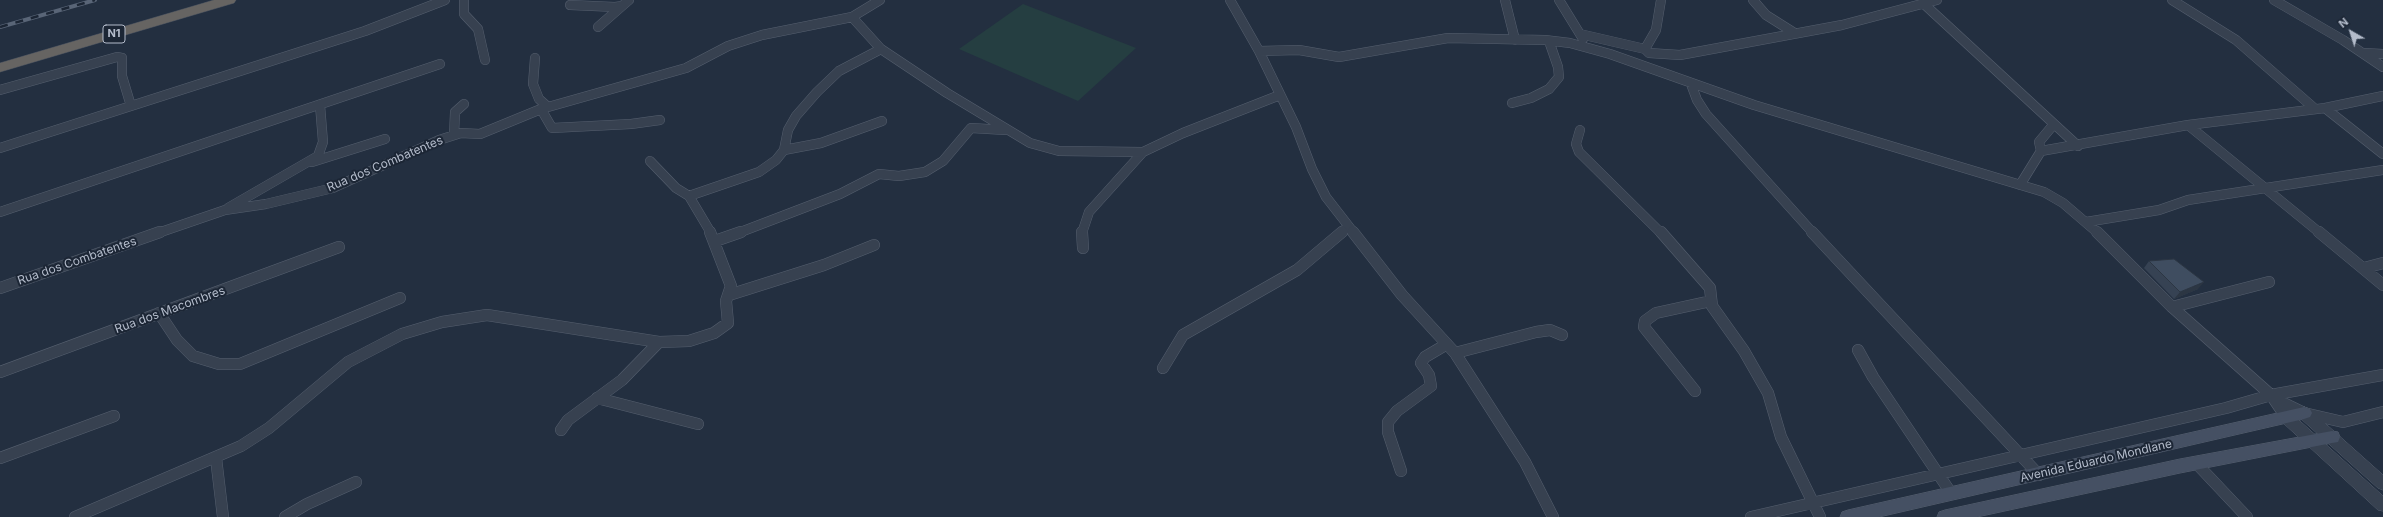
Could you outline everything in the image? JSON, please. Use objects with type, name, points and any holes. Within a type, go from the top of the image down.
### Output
[{"type":"highway","name":"N1","points":[[0,68],[209,0]]},
{"type":"highway","name":"N1","points":[[0,62],[229,0]]},
{"type":"main road","name":"Avenida Eduardo Mondlane","points":[[1848,517],[1951,493],[2039,475],[2304,413]]},
{"type":"main road","name":"Avenida Eduardo Mondlane","points":[[1945,517],[2196,463],[2332,437]]},
{"type":"main road","points":[[1984,486],[1997,505]]},
{"type":"street","points":[[0,148],[365,32],[445,0]]},
{"type":"street","points":[[464,0],[464,14],[478,29],[485,60]]},
{"type":"street","points":[[598,27],[629,0]]},
{"type":"street","name":"Rua dos Combatentes","points":[[0,288],[225,210],[266,204],[333,188],[404,154],[454,135],[480,134],[544,108],[686,68],[728,46],[762,35],[852,18],[880,0]]},
{"type":"street","points":[[1230,0],[1259,51],[1296,127],[1314,174],[1326,197],[1402,295],[1455,353],[1525,462],[1553,517]]},
{"type":"street","points":[[1505,0],[1515,40]]},
{"type":"street","points":[[1559,0],[1587,46]]},
{"type":"street","points":[[1645,49],[1656,30],[1662,0]]},
{"type":"street","points":[[1753,0],[1766,15],[1793,32]]},
{"type":"street","points":[[1580,34],[1645,49],[1648,53],[1680,55],[1793,32],[1842,25],[1937,0]]},
{"type":"street","points":[[2172,0],[2236,40],[2314,108]]},
{"type":"street","points":[[2274,0],[2365,53],[2383,67]]},
{"type":"street","points":[[570,4],[622,6]]},
{"type":"street","points":[[1924,4],[2078,146]]},
{"type":"street","points":[[852,18],[881,49],[1005,130],[1030,143],[1059,151],[1143,152]]},
{"type":"street","points":[[1259,51],[1299,50],[1339,57],[1448,38],[1549,41],[1587,46],[1691,84],[2044,192],[2063,203],[2086,222],[2172,307],[2273,397],[2304,413],[2383,484]]},
{"type":"street","points":[[1512,104],[1549,90],[1559,77],[1558,67],[1549,41]]},
{"type":"street","points":[[689,196],[760,172],[776,160],[784,150],[788,130],[796,116],[817,92],[839,71],[881,49]]},
{"type":"street","points":[[2365,53],[2383,54]]},
{"type":"street","points":[[0,90],[117,57],[122,58],[122,76],[131,106]]},
{"type":"street","points":[[535,58],[532,84],[552,128],[631,124],[660,120]]},
{"type":"street","points":[[0,212],[440,64]]},
{"type":"street","points":[[1691,84],[1697,100],[1706,114],[1790,209],[2039,475]]},
{"type":"street","points":[[1083,248],[1082,230],[1089,212],[1143,152],[1183,133],[1280,95]]},
{"type":"street","points":[[2041,152],[2188,125],[2314,108],[2325,108],[2383,96]]},
{"type":"street","points":[[454,135],[455,112],[464,104]]},
{"type":"street","points":[[225,210],[318,156],[323,142],[320,105]]},
{"type":"street","points":[[2325,108],[2383,154]]},
{"type":"street","points":[[784,150],[821,142],[882,121]]},
{"type":"street","points":[[2020,185],[2041,152],[2039,142],[2041,138],[2054,124]]},
{"type":"street","points":[[2188,125],[2383,285]]},
{"type":"street","points":[[715,241],[758,228],[840,194],[879,174],[899,176],[925,172],[943,161],[970,128],[1005,130]]},
{"type":"street","points":[[1580,130],[1576,144],[1579,152],[1650,221],[1710,288],[1711,301],[1719,319],[1744,351],[1768,394],[1781,437],[1820,517]]},
{"type":"street","points":[[310,162],[385,139]]},
{"type":"street","points":[[75,517],[216,458],[255,438],[330,374],[354,358],[402,334],[442,322],[487,315],[659,342],[689,341],[714,334],[728,323],[726,301],[731,286],[715,241],[689,196],[676,188],[650,161]]},
{"type":"street","points":[[2086,222],[2159,210],[2188,200],[2383,170]]},
{"type":"street","points":[[1163,368],[1183,335],[1193,328],[1261,292],[1297,270],[1348,227]]},
{"type":"street","points":[[729,295],[824,265],[874,246]]},
{"type":"street","name":"Rua dos Macombres","points":[[0,372],[339,247]]},
{"type":"street","points":[[2364,268],[2383,263]]},
{"type":"street","points":[[2172,307],[2269,282]]},
{"type":"street","points":[[159,313],[177,340],[193,356],[220,364],[240,364],[400,298]]},
{"type":"street","points":[[1695,391],[1644,327],[1645,321],[1648,317],[1656,313],[1711,301]]},
{"type":"street","points":[[1455,353],[1536,332],[1550,330],[1562,335]]},
{"type":"street","points":[[561,430],[568,420],[622,380],[659,342]]},
{"type":"street","points":[[1401,471],[1388,432],[1388,422],[1397,411],[1431,386],[1429,376],[1421,364],[1425,357],[1447,344]]},
{"type":"street","points":[[1858,350],[1872,377],[1951,493]]},
{"type":"street","points":[[1750,517],[2022,456],[2273,397],[2383,376]]},
{"type":"street","points":[[2273,397],[2286,417],[2383,505]]},
{"type":"street","points":[[597,398],[698,424]]},
{"type":"street","name":"Avenida Eduardo Mondlane","points":[[2304,413],[2343,422],[2383,412]]},
{"type":"street","points":[[0,458],[114,416]]},
{"type":"street","points":[[2332,437],[2343,422]]},
{"type":"street","points":[[216,458],[222,517]]},
{"type":"street","points":[[2196,463],[2247,517]]},
{"type":"street","points":[[284,517],[307,504],[356,482]]},
{"type":"green space","points":[[1023,4],[1136,48],[1078,101],[959,49]]},
{"type":"building","points":[[2174,259],[2204,282],[2180,292],[2149,261]]},
{"type":"railway","points":[[0,27],[95,0]]}]
